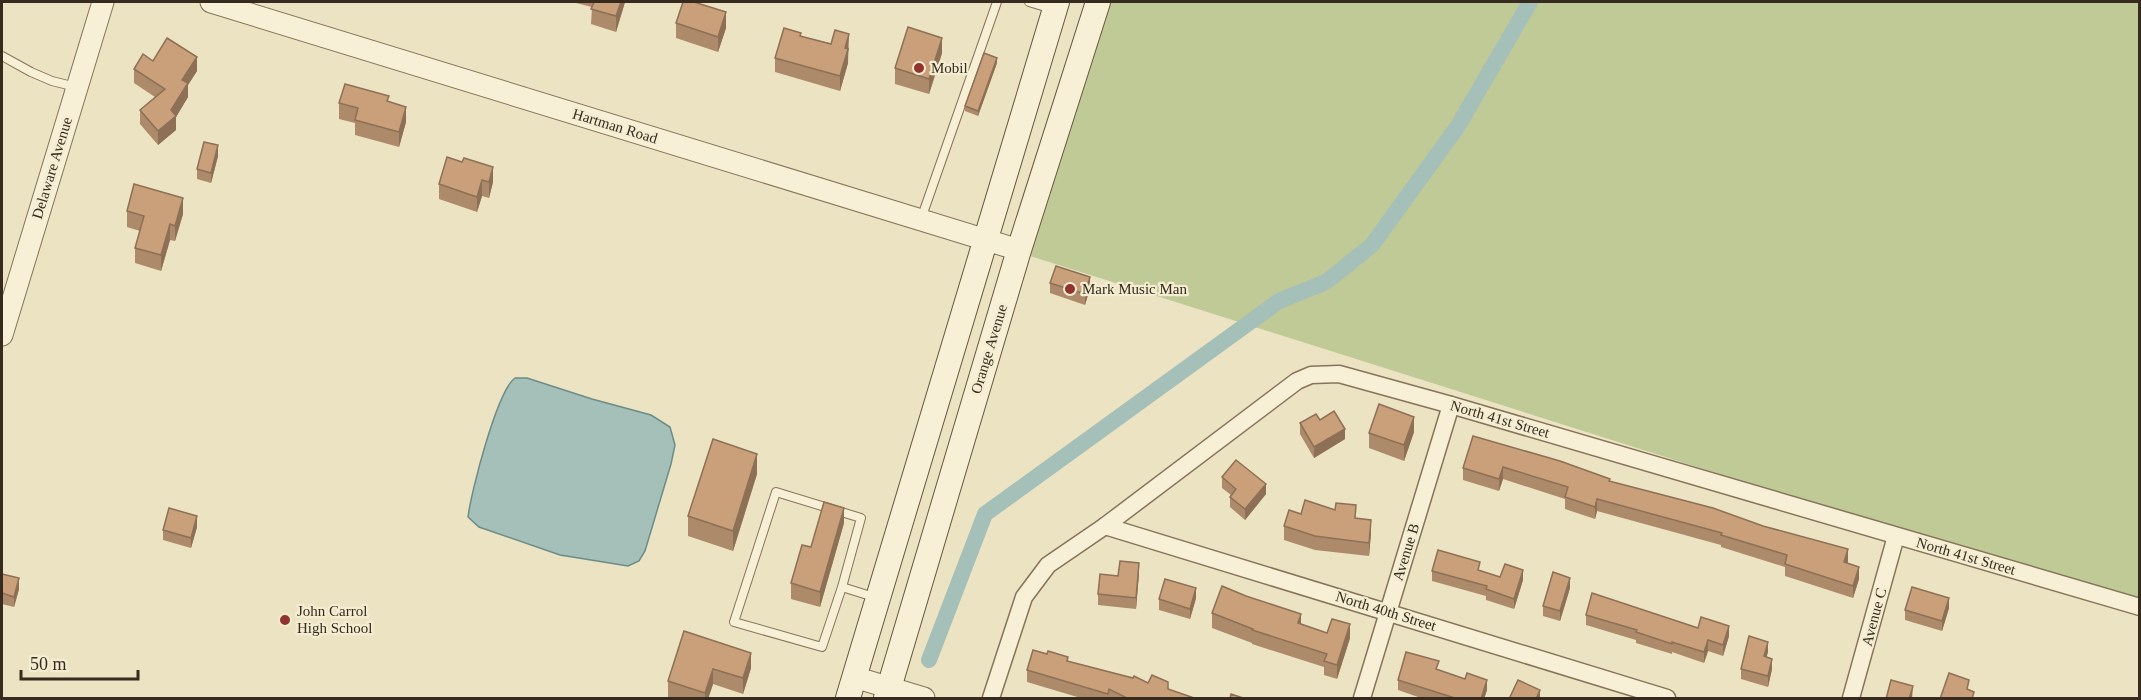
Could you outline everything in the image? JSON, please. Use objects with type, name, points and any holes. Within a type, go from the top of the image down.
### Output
[{"type":"main road","name":"Orange Avenue","points":[[887,693],[1019,250],[1098,2]]},
{"type":"main road","points":[[851,688],[1055,5]]},
{"type":"street","name":"Delaware Avenue","points":[[2,335],[103,2]]},
{"type":"street","name":"Hartman Road","points":[[211,2],[1019,250]]},
{"type":"street","name":"North 41st Street","points":[[991,699],[1024,597],[1048,565],[1105,526],[1298,381],[1311,375],[1339,374],[1451,405],[2139,607]]},
{"type":"street","name":"Avenue B","points":[[1362,699],[1451,405]]},
{"type":"street","name":"North 40th Street","points":[[1105,526],[1388,611],[1667,699]]},
{"type":"street","name":"Avenue C","points":[[1851,699],[1896,536]]},
{"type":"street","points":[[851,688],[924,699]]},
{"type":"lane","points":[[920,219],[997,2]]},
{"type":"lane","points":[[1029,2],[1055,5]]},
{"type":"lane","points":[[2,56],[52,81],[77,87]]},
{"type":"lane","points":[[776,492],[861,518],[842,587],[822,647],[734,622],[776,492]]},
{"type":"lane","points":[[842,587],[878,598]]},
{"type":"green space","points":[[1108,2],[2139,2],[2139,598],[1789,496],[1027,255]]},
{"type":"water","points":[[515,378],[527,378],[651,415],[670,427],[675,445],[671,464],[645,551],[639,561],[628,566],[560,555],[479,527],[468,517],[479,465],[493,421],[500,402]]},
{"type":"building","points":[[594,2],[621,2],[616,16],[591,9]]},
{"type":"building","points":[[683,2],[694,2],[726,12],[718,37],[676,23]]},
{"type":"building","points":[[908,27],[942,38],[929,79],[895,68]]},
{"type":"building","points":[[784,28],[801,33],[800,36],[831,44],[835,30],[849,34],[845,48],[848,49],[840,76],[775,58]]},
{"type":"building","points":[[167,38],[197,57],[182,80],[188,83],[171,110],[176,116],[158,131],[140,110],[165,89],[134,69],[143,54],[153,61]]},
{"type":"building","points":[[984,53],[997,58],[978,111],[965,106]]},
{"type":"building","points":[[345,84],[389,96],[387,101],[406,107],[399,132],[355,120],[358,108],[339,103]]},
{"type":"building","points":[[204,142],[218,145],[211,173],[197,169]]},
{"type":"building","points":[[447,157],[462,162],[464,158],[493,167],[489,182],[482,180],[477,197],[439,184]]},
{"type":"building","points":[[134,184],[183,198],[175,226],[170,224],[161,255],[135,248],[144,216],[127,211]]},
{"type":"building","points":[[1056,266],[1090,277],[1085,294],[1050,283]]},
{"type":"building","points":[[1379,404],[1414,417],[1404,445],[1369,433]]},
{"type":"building","points":[[1334,411],[1345,429],[1314,447],[1300,423],[1316,414],[1320,420]]},
{"type":"building","points":[[1473,436],[1560,461],[1610,479],[1609,481],[1713,508],[1763,526],[1848,549],[1844,562],[1859,567],[1853,586],[1785,564],[1787,555],[1721,535],[1722,533],[1597,499],[1595,507],[1565,497],[1568,487],[1503,467],[1499,479],[1463,468]]},
{"type":"building","points":[[713,439],[757,454],[733,531],[688,516]]},
{"type":"building","points":[[1236,460],[1266,484],[1245,509],[1230,497],[1236,489],[1222,477]]},
{"type":"building","points":[[1305,500],[1335,510],[1336,503],[1356,505],[1355,518],[1371,520],[1369,543],[1315,536],[1284,526],[1289,510],[1301,514]]},
{"type":"building","points":[[824,502],[844,508],[820,592],[791,583],[802,545],[811,547]]},
{"type":"building","points":[[169,508],[197,516],[191,538],[163,530]]},
{"type":"building","points":[[1438,550],[1480,562],[1478,570],[1500,577],[1505,564],[1523,570],[1514,599],[1486,589],[1487,586],[1432,571]]},
{"type":"building","points":[[1120,561],[1139,563],[1136,598],[1098,594],[1100,574],[1118,576]]},
{"type":"building","points":[[1553,572],[1570,578],[1560,611],[1543,606]]},
{"type":"building","points":[[2,574],[19,578],[14,597],[2,593]]},
{"type":"building","points":[[1165,579],[1196,588],[1190,609],[1159,599]]},
{"type":"building","points":[[1222,586],[1301,614],[1298,623],[1327,633],[1332,619],[1350,624],[1337,665],[1324,661],[1327,654],[1252,630],[1212,613]]},
{"type":"building","points":[[1912,587],[1949,598],[1942,621],[1905,610]]},
{"type":"building","points":[[1592,593],[1698,628],[1701,617],[1729,626],[1723,645],[1708,640],[1704,652],[1672,642],[1672,644],[1636,632],[1637,630],[1586,615]]},
{"type":"building","points":[[684,631],[751,653],[743,678],[713,669],[705,693],[668,681]]},
{"type":"building","points":[[1749,636],[1768,642],[1764,656],[1772,659],[1768,676],[1741,669]]},
{"type":"building","points":[[1033,650],[1047,654],[1048,651],[1068,657],[1067,661],[1133,678],[1134,676],[1148,683],[1152,675],[1168,682],[1168,689],[1197,699],[1129,699],[1109,689],[1108,694],[1027,670]]},
{"type":"building","points":[[1406,652],[1439,661],[1436,669],[1465,679],[1467,673],[1487,680],[1481,699],[1458,699],[1398,680]]},
{"type":"building","points":[[1949,673],[1969,680],[1967,689],[1974,692],[1972,699],[1940,699]]},
{"type":"building","points":[[1518,680],[1540,690],[1536,699],[1509,699]]},
{"type":"building","points":[[1891,680],[1913,686],[1909,699],[1886,699]]},
{"type":"building","points":[[1231,694],[1246,699],[1230,699]]},
{"type":"waterway","points":[[929,660],[985,514],[1279,301],[1326,282],[1372,245],[1458,126],[1530,2]]},
{"type":"place","name":"Mobil","points":[[919,68]]},
{"type":"place","name":"Mark Music Man","points":[[1070,289]]},
{"type":"place","name":"John Carrol High School","points":[[285,620]]}]
